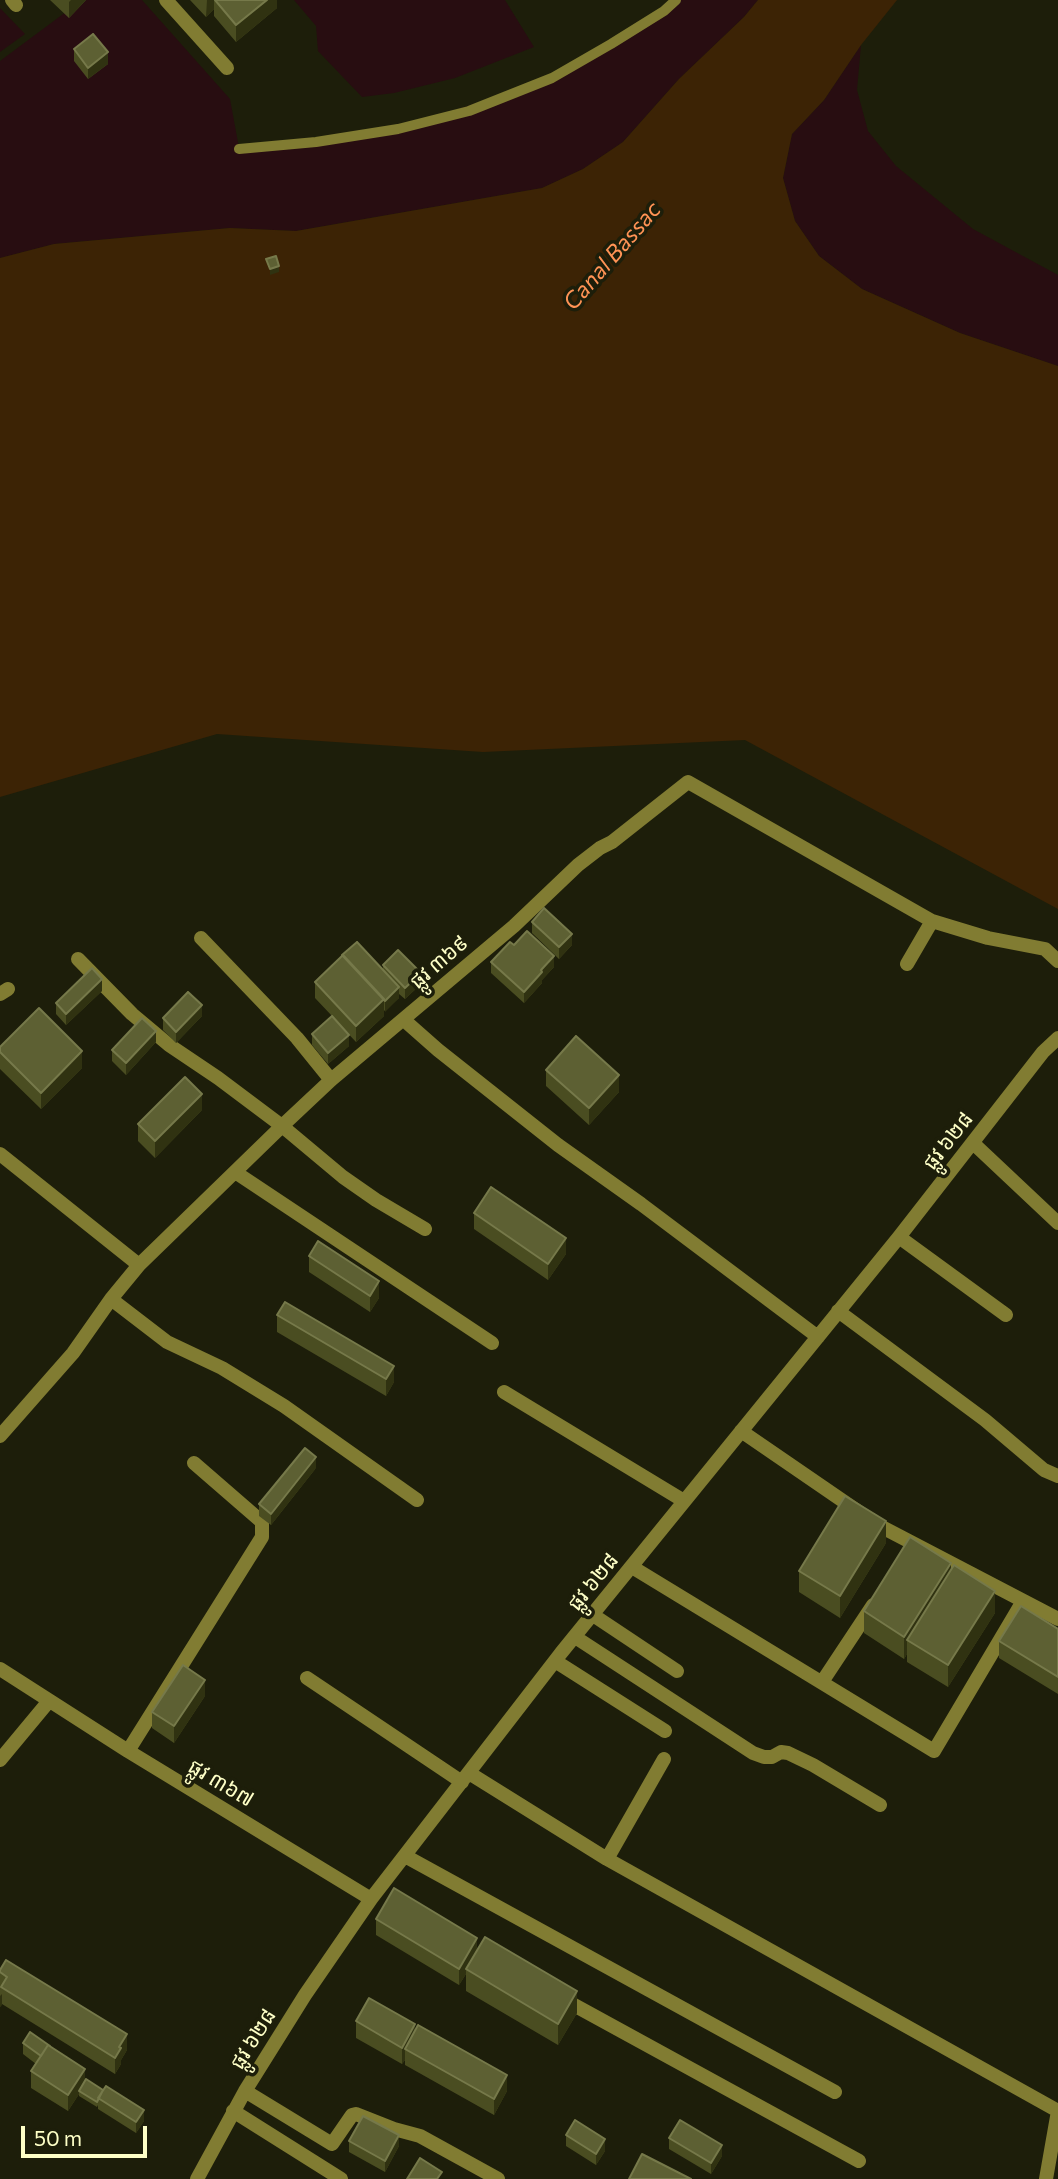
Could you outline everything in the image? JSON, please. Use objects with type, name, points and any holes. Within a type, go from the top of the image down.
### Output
[{"type":"street","points":[[166,0],[227,68]]},
{"type":"street","points":[[239,149],[316,142],[398,129],[469,111],[552,78],[664,11],[676,0]]},
{"type":"street","name":"ផ្លូវ ៣៦៩","points":[[0,1436],[73,1353],[139,1265],[282,1126],[331,1080],[504,934],[578,865],[612,842],[688,782],[932,921],[988,938],[1045,949],[1058,961]]},
{"type":"street","points":[[907,964],[932,921]]},
{"type":"street","points":[[201,938],[298,1038],[331,1080]]},
{"type":"street","points":[[78,959],[132,1014],[169,1045],[282,1126],[343,1177],[425,1229]]},
{"type":"street","points":[[404,1020],[558,1145],[818,1337]]},
{"type":"street","name":"ផ្លូវ ៦២៨","points":[[197,2179],[233,2111],[305,1996],[380,1896],[405,1856],[555,1661],[1058,1038]]},
{"type":"street","points":[[973,1143],[1058,1223]]},
{"type":"street","points":[[0,1154],[139,1265]]},
{"type":"street","points":[[235,1172],[492,1342]]},
{"type":"street","points":[[899,1237],[1006,1315]]},
{"type":"street","points":[[111,1299],[167,1342],[222,1368],[284,1406],[416,1500]]},
{"type":"street","points":[[838,1311],[985,1420],[1044,1470],[1058,1476]]},
{"type":"street","points":[[504,1392],[684,1501]]},
{"type":"street","points":[[741,1432],[878,1525],[908,1550],[1058,1619]]},
{"type":"street","points":[[128,1751],[262,1537],[262,1522],[194,1462]]},
{"type":"street","points":[[632,1567],[934,1751],[1023,1601]]},
{"type":"street","points":[[822,1682],[883,1590]]},
{"type":"street","points":[[593,1615],[677,1671]]},
{"type":"street","points":[[575,1637],[753,1753],[764,1757],[772,1757],[781,1752],[788,1753],[880,1805]]},
{"type":"street","points":[[555,1661],[666,1731]]},
{"type":"street","name":"ផ្លូវ ៣៦៧","points":[[0,1669],[128,1751],[380,1896]]},
{"type":"street","points":[[307,1678],[465,1778],[1058,2111],[1046,2179]]},
{"type":"street","points":[[0,1760],[49,1701]]},
{"type":"street","points":[[607,1859],[664,1759]]},
{"type":"street","points":[[405,1856],[835,2092]]},
{"type":"street","points":[[553,1993],[859,2161]]},
{"type":"street","points":[[245,2091],[332,2144],[352,2115],[356,2114],[420,2136],[498,2179]]},
{"type":"street","points":[[233,2111],[341,2179]]},
{"type":"shaded area","points":[[82,0],[142,0],[230,99],[239,148],[398,129],[552,78],[676,0],[758,0],[744,17],[679,79],[623,142],[583,169],[542,188],[296,231],[230,228],[54,244],[0,258],[0,61]]},
{"type":"shaded area","points":[[294,0],[505,0],[534,47],[455,78],[394,93],[362,97],[318,51],[316,26]]},
{"type":"shaded area","points":[[0,8],[25,34],[0,52]]},
{"type":"shaded area","points":[[861,45],[857,90],[868,131],[896,166],[973,229],[1058,275],[1058,366],[960,333],[862,289],[819,256],[795,221],[783,178],[792,134],[824,100]]},
{"type":"water","name":"Canal Bassac","points":[[758,0],[897,0],[861,45],[824,100],[792,134],[783,178],[795,221],[819,256],[862,289],[960,333],[1058,366],[1058,909],[745,740],[483,752],[217,734],[0,797],[0,258],[54,244],[230,228],[296,231],[542,188],[583,169],[623,142],[679,79],[744,17]]},
{"type":"building","points":[[215,0],[267,0],[236,25]]},
{"type":"building","points":[[93,34],[108,52],[88,68],[74,49]]},
{"type":"building","points":[[276,256],[279,266],[270,269],[266,259]]},
{"type":"building","points":[[544,908],[572,934],[559,947],[532,922]]},
{"type":"building","points":[[527,931],[554,956],[524,992],[491,962],[510,942],[514,945]]},
{"type":"building","points":[[357,942],[399,987],[385,1001],[342,955]]},
{"type":"building","points":[[398,950],[421,973],[405,988],[383,965]]},
{"type":"building","points":[[343,955],[384,999],[356,1026],[315,982]]},
{"type":"building","points":[[92,968],[102,979],[66,1014],[56,1003]]},
{"type":"building","points":[[188,992],[202,1005],[176,1032],[163,1018]]},
{"type":"building","points":[[39,1008],[82,1051],[41,1093],[0,1052],[0,1047]]},
{"type":"building","points":[[332,1016],[349,1035],[328,1053],[312,1034]]},
{"type":"building","points":[[142,1018],[156,1031],[126,1063],[112,1050]]},
{"type":"building","points":[[576,1036],[619,1075],[589,1108],[546,1070]]},
{"type":"building","points":[[185,1077],[202,1094],[155,1141],[138,1124]]},
{"type":"building","points":[[491,1187],[566,1238],[548,1264],[474,1213]]},
{"type":"building","points":[[318,1241],[379,1281],[370,1296],[309,1256]]},
{"type":"building","points":[[285,1302],[394,1366],[386,1379],[277,1315]]},
{"type":"building","points":[[305,1448],[316,1457],[271,1514],[259,1504]]},
{"type":"building","points":[[845,1496],[886,1521],[840,1596],[799,1571]]},
{"type":"building","points":[[910,1537],[951,1563],[904,1637],[864,1611]]},
{"type":"building","points":[[954,1565],[995,1591],[948,1665],[907,1640]]},
{"type":"building","points":[[1021,1606],[1058,1629],[1058,1677],[999,1641]]},
{"type":"building","points":[[183,1665],[205,1680],[174,1726],[152,1712]]},
{"type":"building","points":[[394,1888],[477,1938],[459,1969],[376,1919]]},
{"type":"building","points":[[485,1937],[577,1991],[558,2024],[466,1969]]},
{"type":"building","points":[[6,1960],[127,2034],[115,2058],[1,1987],[7,1977],[0,1970]]},
{"type":"building","points":[[369,1998],[415,2024],[402,2048],[356,2021]]},
{"type":"building","points":[[418,2025],[507,2075],[494,2099],[405,2049]]},
{"type":"building","points":[[30,2032],[50,2046],[48,2045],[41,2056],[23,2043]]},
{"type":"building","points":[[48,2045],[85,2069],[68,2095],[31,2071]]},
{"type":"building","points":[[86,2079],[103,2090],[97,2102],[79,2091]]},
{"type":"building","points":[[106,2086],[144,2110],[136,2122],[98,2098]]},
{"type":"building","points":[[363,2116],[399,2135],[385,2161],[349,2141]]},
{"type":"building","points":[[575,2120],[605,2139],[596,2154],[566,2135]]},
{"type":"building","points":[[680,2120],[722,2145],[711,2163],[669,2138]]},
{"type":"building","points":[[642,2154],[691,2179],[629,2179]]},
{"type":"building","points":[[420,2158],[442,2172],[437,2179],[407,2179]]}]
